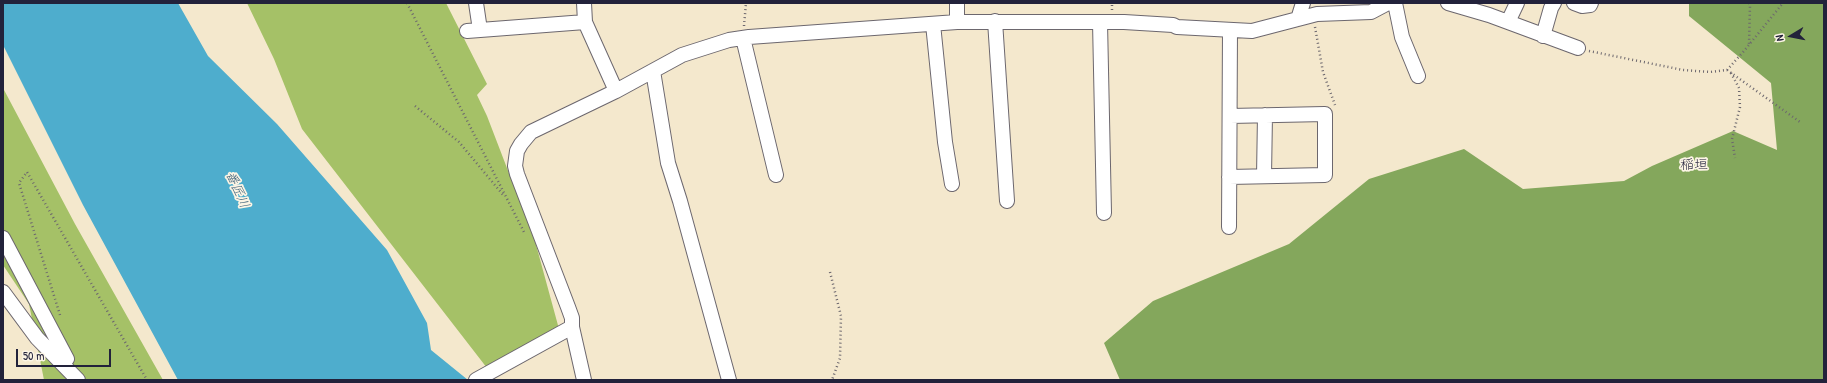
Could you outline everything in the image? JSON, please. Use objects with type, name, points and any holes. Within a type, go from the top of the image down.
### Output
[{"type":"street","points":[[476,3],[473,31],[585,22]]},
{"type":"street","points":[[584,3],[585,22],[616,91]]},
{"type":"street","points":[[957,3],[957,22]]},
{"type":"street","points":[[1298,19],[1303,3]]},
{"type":"street","points":[[584,380],[572,327],[572,318],[517,174],[515,166],[517,151],[531,132],[616,91],[682,55],[706,47],[743,38],[957,22],[1124,22],[1252,31],[1313,15],[1371,12],[1388,3]]},
{"type":"street","points":[[1395,3],[1402,37],[1418,76]]},
{"type":"street","points":[[1448,3],[1489,15],[1578,48]]},
{"type":"street","points":[[1508,22],[1517,3]]},
{"type":"street","points":[[1543,36],[1551,8],[1554,3]]},
{"type":"street","points":[[1574,3],[1582,6],[1590,5],[1591,3]]},
{"type":"street","points":[[995,21],[1007,201]]},
{"type":"street","points":[[1100,22],[1104,213]]},
{"type":"street","points":[[933,24],[945,142],[952,184]]},
{"type":"street","points":[[1229,227],[1230,30]]},
{"type":"street","points":[[743,38],[776,175]]},
{"type":"street","points":[[653,71],[668,162],[729,380]]},
{"type":"street","points":[[1229,177],[1325,175],[1325,114],[1230,116]]},
{"type":"street","points":[[1264,176],[1265,115]]},
{"type":"street","points":[[3,238],[67,359]]},
{"type":"street","points":[[3,292],[37,338],[78,380]]},
{"type":"street","points":[[476,380],[572,327]]},
{"type":"path","points":[[407,3],[528,241]]},
{"type":"path","points":[[743,38],[746,3]]},
{"type":"path","points":[[1749,3],[1749,45]]},
{"type":"path","points":[[1578,48],[1683,70],[1710,72],[1727,70],[1783,3]]},
{"type":"path","points":[[1313,15],[1323,72],[1338,111]]},
{"type":"path","points":[[1727,70],[1800,122]]},
{"type":"path","points":[[1731,73],[1739,88],[1740,107],[1732,139],[1735,158]]},
{"type":"path","points":[[415,106],[459,142],[507,200]]},
{"type":"path","points":[[62,323],[19,183],[28,172],[147,380]]},
{"type":"path","points":[[830,272],[841,316],[840,358],[832,380]]},
{"type":"green space","points":[[247,3],[446,3],[487,84],[477,95],[487,116],[535,241],[559,329],[487,368],[302,129],[274,59]]},
{"type":"green space","points":[[1689,3],[1824,3],[1824,380],[1120,380],[1104,343],[1153,301],[1289,244],[1369,179],[1464,149],[1523,189],[1624,181],[1652,166],[1733,131],[1777,150],[1771,83],[1689,16]]},
{"type":"green space","points":[[3,88],[75,224],[163,380],[44,380],[29,304],[3,265]]},
{"type":"water","name":"番匠川","points":[[3,3],[178,3],[208,56],[277,124],[387,250],[427,323],[431,350],[468,380],[178,380],[83,205],[3,45]]},
{"type":"district","name":"稲垣","points":[[1694,165]]}]
